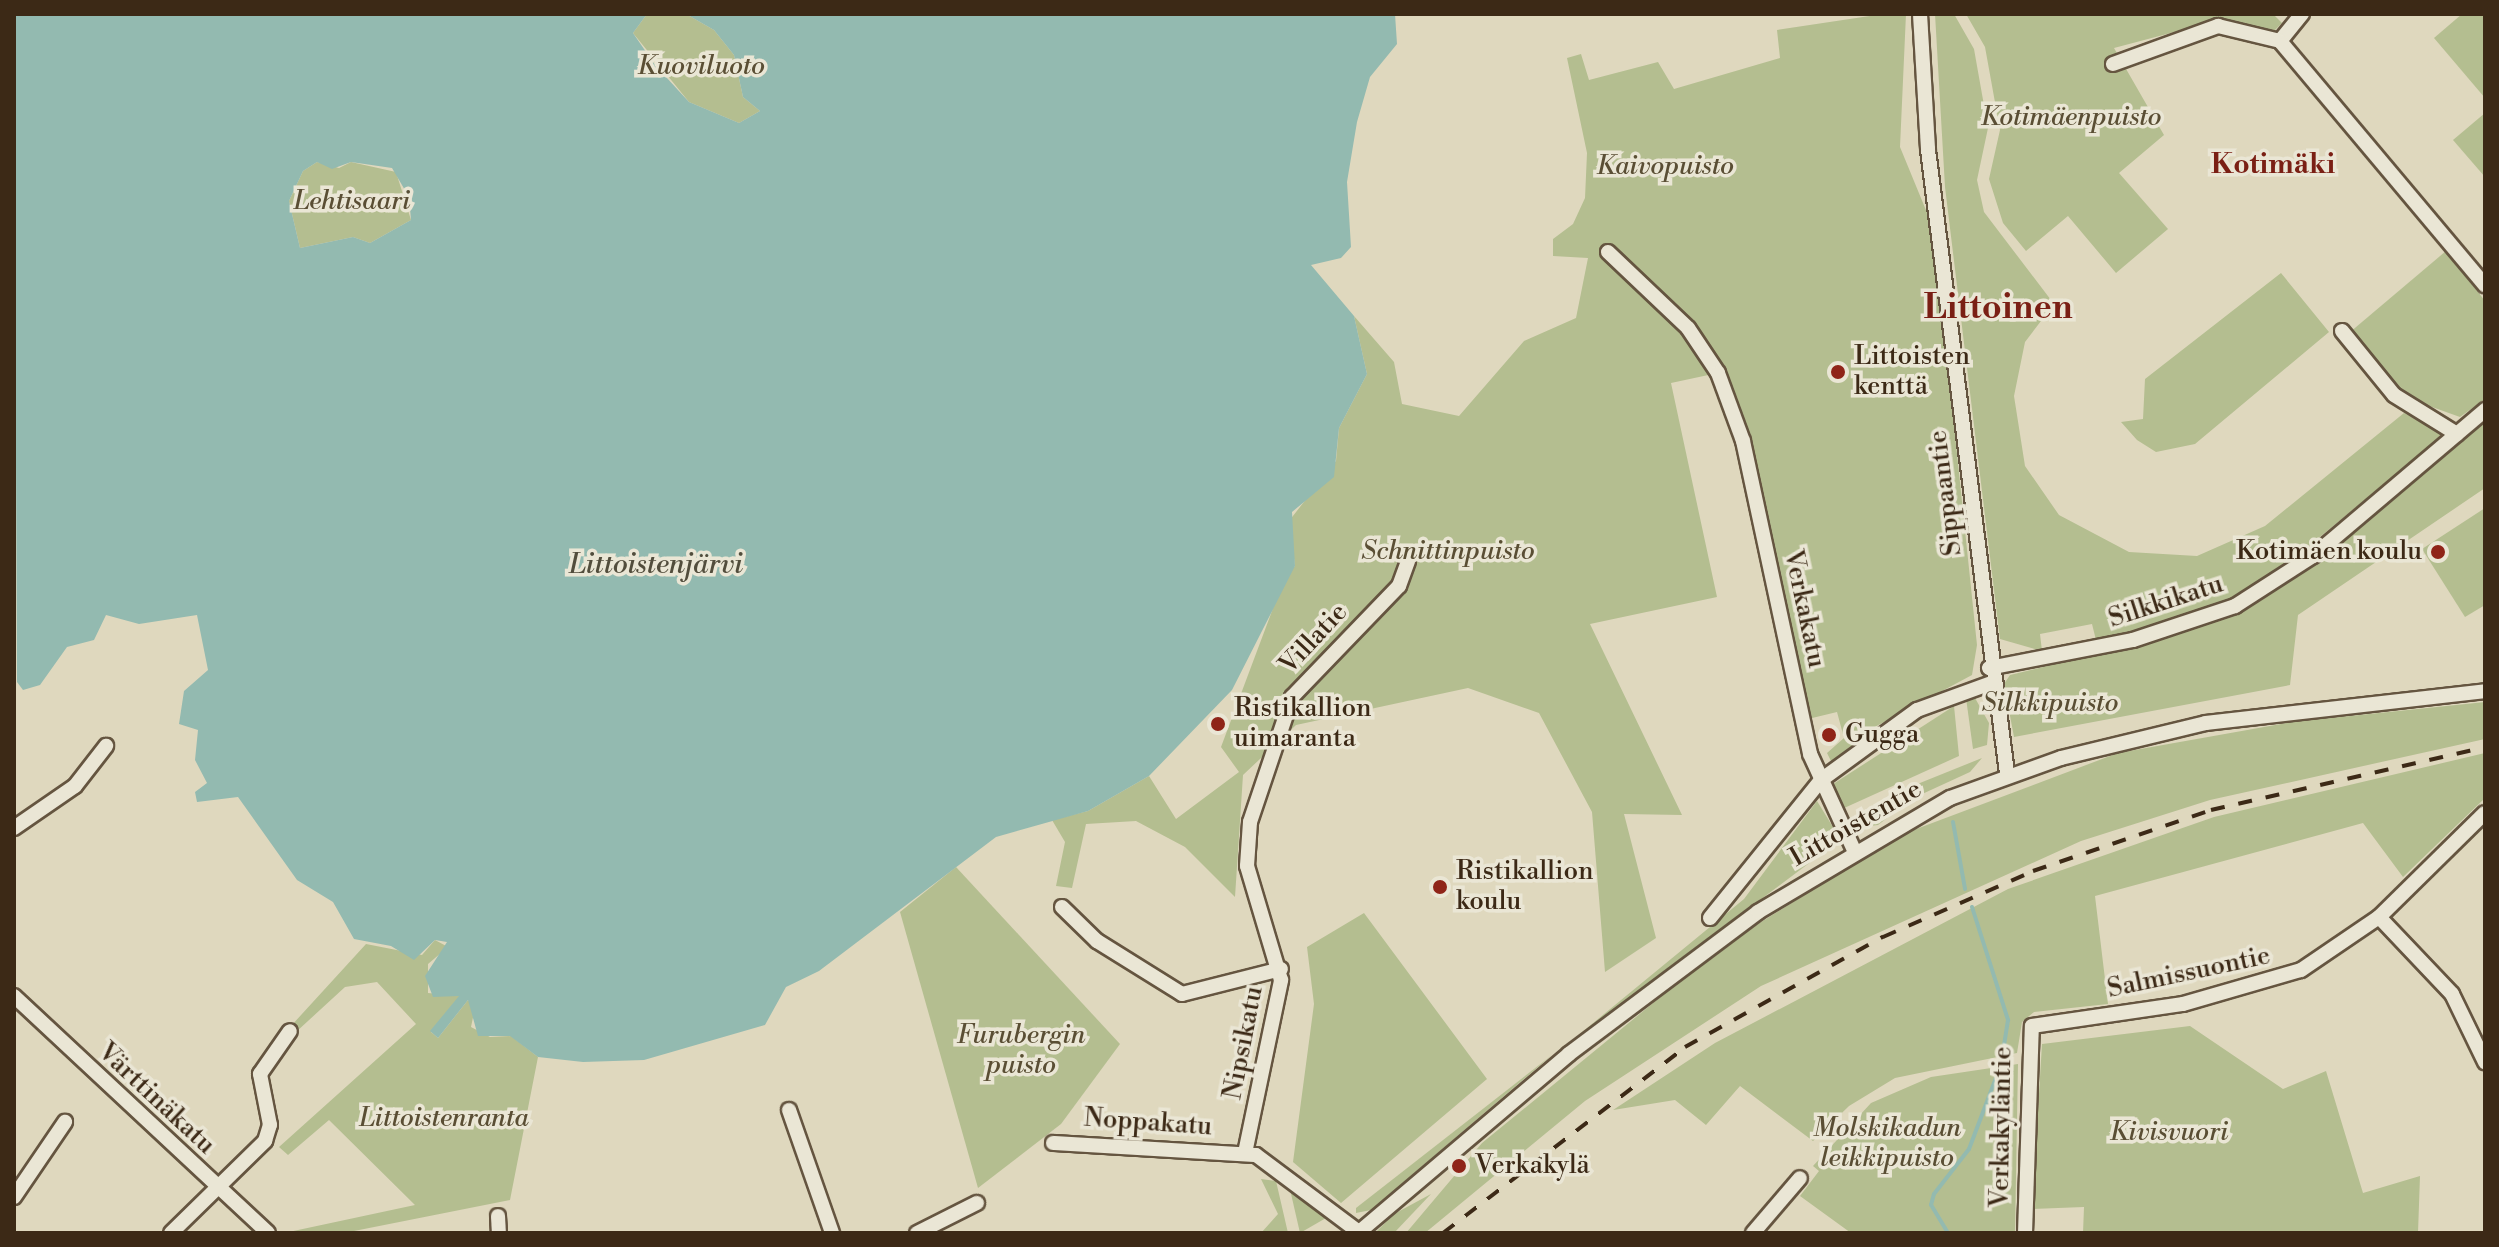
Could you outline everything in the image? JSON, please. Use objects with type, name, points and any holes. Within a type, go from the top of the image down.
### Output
[{"type":"street","name":"Sippaantie","points":[[1920,14],[1928,150],[1990,676],[2007,774]]},
{"type":"street","points":[[2280,41],[2302,14]]},
{"type":"street","points":[[2113,64],[2218,26],[2280,41],[2485,285]]},
{"type":"street","name":"Verkakatu","points":[[1608,252],[1688,328],[1718,373],[1743,441],[1821,780],[1854,850]]},
{"type":"street","points":[[2342,331],[2394,395],[2457,434]]},
{"type":"street","name":"Silkkikatu","points":[[1710,918],[1821,780],[1917,710],[1990,676],[2133,640],[2235,606],[2313,556],[2485,410]]},
{"type":"street","name":"Villatie","points":[[1257,805],[1292,697],[1399,586],[1408,561]]},
{"type":"street","name":"Littoistentie","points":[[1359,1232],[1569,1054],[1854,850],[2007,774],[2206,723],[2485,691]]},
{"type":"street","points":[[14,828],[75,786],[106,746]]},
{"type":"street","name":"Nipsikatu","points":[[1245,1153],[1281,969],[1247,866],[1257,805]]},
{"type":"street","name":"Salmissuontie","points":[[2035,1023],[2151,1011],[2255,988],[2321,960],[2379,917],[2485,813]]},
{"type":"street","points":[[1062,907],[1097,941],[1182,994],[1281,969]]},
{"type":"street","points":[[2379,917],[2452,994],[2485,1062]]},
{"type":"street","name":"Värttinäkatu","points":[[14,996],[215,1187],[268,1233]]},
{"type":"street","name":"Verkakyläntie","points":[[2025,1233],[2026,1041],[2035,1023]]},
{"type":"street","points":[[171,1233],[265,1141],[270,1125],[260,1074],[290,1031]]},
{"type":"street","points":[[789,1110],[832,1233]]},
{"type":"street","points":[[14,1197],[65,1122]]},
{"type":"street","name":"Noppakatu","points":[[1053,1143],[1245,1153],[1274,1164],[1359,1232]]},
{"type":"street","points":[[1753,1233],[1800,1178]]},
{"type":"street","points":[[917,1233],[977,1203]]},
{"type":"street","points":[[498,1216],[499,1233]]},
{"type":"green space","name":"Kuoviluoto","points":[[647,14],[686,14],[714,30],[734,55],[743,97],[760,111],[739,123],[689,102],[633,33]]},
{"type":"green space","points":[[1883,14],[1906,14],[1900,147],[1930,220],[1940,291],[1977,645],[1972,675],[1871,729],[1832,763],[1827,753],[1844,738],[1837,712],[1808,719],[1724,372],[1708,342],[1700,351],[1713,374],[1671,383],[1717,597],[1590,624],[1682,815],[1624,814],[1656,938],[1605,972],[1592,812],[1539,713],[1468,688],[1296,725],[1243,775],[1235,897],[1185,847],[1136,821],[1086,824],[1072,888],[1056,886],[1065,842],[1052,820],[1088,811],[1149,776],[1176,819],[1239,772],[1221,747],[1284,579],[1295,566],[1289,521],[1336,461],[1339,428],[1367,374],[1354,316],[1394,362],[1402,404],[1459,416],[1524,341],[1576,318],[1588,258],[1553,256],[1553,239],[1573,224],[1585,198],[1587,153],[1567,58],[1581,54],[1589,80],[1658,62],[1674,89],[1780,58],[1777,30]]},
{"type":"green space","points":[[1935,14],[1954,14],[1974,49],[1988,128],[1977,180],[1984,212],[2054,304],[2025,342],[2014,396],[2025,466],[2059,515],[2129,552],[2197,556],[2265,526],[2404,413],[2446,433],[2253,592],[2183,620],[2096,640],[2092,624],[2040,634],[2042,651],[2000,639],[1945,187]]},
{"type":"green space","name":"Kotimäenpuisto","points":[[1966,14],[2273,14],[2282,23],[2274,31],[2216,21],[2114,48],[2164,135],[2119,173],[2168,229],[2116,273],[2068,216],[2026,251],[2003,223],[1989,179],[2000,130],[1985,47]]},
{"type":"green space","points":[[2462,14],[2485,14],[2485,98],[2434,38]]},
{"type":"green space","points":[[2485,113],[2485,177],[2453,140]]},
{"type":"green space","name":"Lehtisaari","points":[[317,162],[339,168],[351,162],[396,172],[411,220],[370,243],[353,237],[300,248],[289,201],[303,171]]},
{"type":"green space","points":[[2446,251],[2485,301],[2485,399],[2460,417],[2407,398],[2349,333]]},
{"type":"green space","points":[[2281,273],[2329,332],[2195,444],[2156,452],[2137,440],[2121,422],[2143,419],[2145,379]]},
{"type":"green space","name":"Silkkipuisto","points":[[2485,421],[2485,488],[2298,615],[2290,685],[2014,737],[2004,684],[2010,675],[2183,633],[2259,601]]},
{"type":"green space","points":[[2485,508],[2485,605],[2465,617],[2422,549]]},
{"type":"green space","points":[[1966,698],[1975,698],[1989,723],[1987,745],[1973,749]]},
{"type":"green space","points":[[2485,702],[2485,739],[2210,800],[2081,841],[1761,986],[1585,1101],[1425,1233],[1406,1233],[1482,1143],[1724,945],[1903,834],[2118,753],[2292,722]]},
{"type":"green space","points":[[1954,706],[1959,756],[1842,809],[1830,786]]},
{"type":"green space","points":[[2485,753],[2485,798],[2403,877],[2363,823],[2095,896],[2108,1004],[2034,1012],[2022,1022],[2017,1053],[1895,1078],[1849,1106],[1813,1141],[1740,1086],[1706,1125],[1675,1100],[1613,1110],[1715,1043],[2008,889],[2214,817]]},
{"type":"green space","points":[[1982,758],[1970,772],[1920,795],[1915,785]]},
{"type":"green space","points":[[1902,792],[1908,802],[1878,825],[1854,828],[1850,819]]},
{"type":"green space","points":[[1817,801],[1836,832],[1832,846],[1570,1042],[1744,899]]},
{"type":"green space","name":"Furubergin puisto","points":[[956,867],[1120,1044],[1061,1124],[978,1188],[900,912]]},
{"type":"green space","points":[[1364,913],[1487,1079],[1341,1203],[1293,1162],[1314,1004],[1307,947]]},
{"type":"green space","name":"Littoistenranta","points":[[435,940],[448,947],[428,964],[428,993],[460,996],[431,1032],[438,1038],[468,1000],[475,1008],[471,1027],[490,1037],[511,1036],[538,1057],[510,1200],[344,1233],[284,1233],[415,1205],[329,1120],[288,1155],[279,1147],[416,1024],[377,982],[345,987],[296,1032],[291,1026],[366,944],[422,955]]},
{"type":"green space","name":"Kivisvuori","points":[[2190,1026],[2283,1089],[2326,1071],[2363,1193],[2420,1176],[2418,1233],[2083,1233],[2084,1207],[2032,1209],[2042,1044]]},
{"type":"green space","points":[[1552,1055],[1371,1210],[1356,1213],[1356,1208]]},
{"type":"green space","name":"Molskikadun leikkipuisto","points":[[2018,1064],[2015,1233],[1851,1233],[1800,1196],[1819,1171],[1813,1166],[1871,1103],[1931,1077]]},
{"type":"green space","points":[[1261,1179],[1276,1181],[1288,1233],[1261,1233],[1278,1214]]},
{"type":"green space","points":[[1289,1185],[1326,1218],[1300,1233]]},
{"type":"green space","points":[[1431,1194],[1394,1233],[1375,1233],[1394,1214]]},
{"type":"water","name":"Littoistenjärvi","points":[[14,14],[647,14],[633,33],[655,65],[689,102],[739,123],[760,111],[743,97],[734,55],[714,30],[686,14],[1395,14],[1397,44],[1370,77],[1357,122],[1347,182],[1351,247],[1341,258],[1311,265],[1354,316],[1367,374],[1339,428],[1334,477],[1292,512],[1295,566],[1232,690],[1149,776],[1088,811],[996,837],[819,971],[786,987],[765,1025],[644,1060],[583,1062],[538,1057],[510,1036],[478,1036],[468,1000],[438,1038],[430,1031],[459,996],[433,997],[425,976],[447,942],[435,940],[414,960],[391,946],[354,939],[333,902],[297,880],[238,797],[197,802],[195,792],[207,783],[195,760],[198,730],[179,724],[184,691],[208,670],[197,615],[139,624],[106,615],[94,640],[67,647],[40,685],[23,690],[17,682]],"holes":[[[317,162],[332,169],[351,162],[392,168],[409,197],[411,220],[370,243],[353,237],[300,248],[289,201],[303,171]]]},
{"type":"waterway","points":[[1953,822],[1965,889]]},
{"type":"waterway","points":[[1972,907],[2008,1020],[2003,1051]]},
{"type":"waterway","points":[[1948,1233],[1931,1205],[1934,1194],[1969,1149],[1999,1070]]},
{"type":"railway","points":[[1443,1233],[1685,1047],[1883,937],[2033,871],[2211,810],[2485,747]]},
{"type":"place","name":"Littoisten kenttä","points":[[1838,372]]},
{"type":"place","name":"Kotimäen koulu","points":[[2438,552]]},
{"type":"place","name":"Ristikallion uimaranta","points":[[1218,724]]},
{"type":"place","name":"Gugga","points":[[1829,735]]},
{"type":"place","name":"Ristikallion koulu","points":[[1440,887]]},
{"type":"place","name":"Verkakylä","points":[[1459,1166]]},
{"type":"district","name":"Kotimäki","points":[[2273,165]]},
{"type":"district","name":"Littoinen","points":[[1998,309]]},
{"type":"park label","name":"Kaivopuisto","points":[[1665,167]]},
{"type":"park label","name":"Schnittinpuisto","points":[[1448,552]]}]
